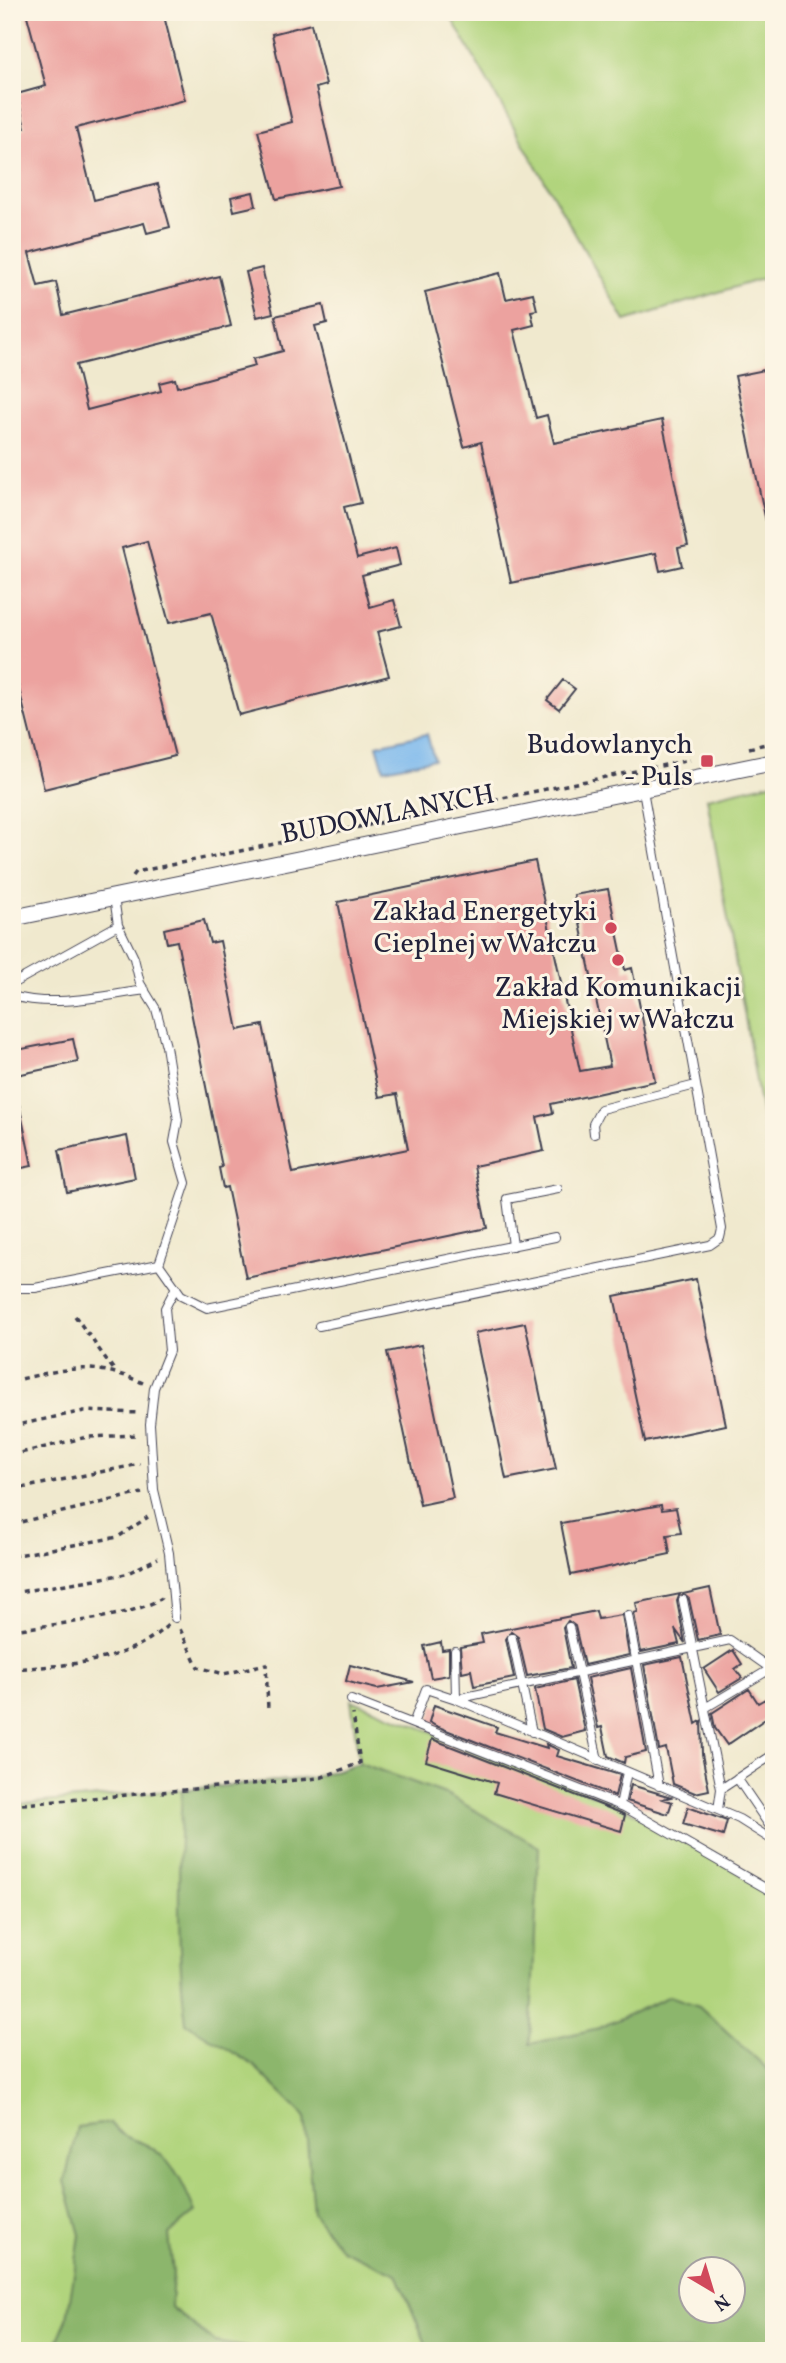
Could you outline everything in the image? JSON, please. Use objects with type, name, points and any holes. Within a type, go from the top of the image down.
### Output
[{"type":"street","name":"BUDOWLANYCH","points":[[12,918],[774,762]]},
{"type":"lane","points":[[319,1326],[710,1245],[720,1238],[722,1229],[643,790]]},
{"type":"lane","points":[[114,897],[118,925],[145,990],[156,1009],[166,1046],[178,1120],[174,1142],[186,1182],[159,1264]]},
{"type":"lane","points":[[12,984],[118,925]]},
{"type":"lane","points":[[12,996],[29,1001],[75,1000],[145,990]]},
{"type":"lane","points":[[594,1134],[593,1124],[601,1109],[696,1085]]},
{"type":"lane","points":[[513,1246],[507,1199],[558,1189]]},
{"type":"lane","points":[[159,1264],[181,1295],[207,1308],[555,1237]]},
{"type":"lane","points":[[12,1288],[35,1288],[159,1264]]},
{"type":"lane","points":[[175,1618],[169,1553],[154,1490],[151,1413],[154,1388],[169,1351],[165,1308],[176,1287]]},
{"type":"lane","points":[[682,1600],[721,1788],[718,1810]]},
{"type":"lane","points":[[628,1615],[659,1786]]},
{"type":"lane","points":[[569,1627],[598,1760]]},
{"type":"lane","points":[[512,1637],[532,1732]]},
{"type":"lane","points":[[456,1699],[730,1640],[773,1669],[705,1708]]},
{"type":"lane","points":[[455,1651],[456,1699]]},
{"type":"lane","points":[[413,1724],[426,1689],[456,1699],[718,1810],[774,1842]]},
{"type":"lane","points":[[351,1700],[620,1805],[774,1893]]},
{"type":"lane","points":[[721,1788],[774,1754]]},
{"type":"lane","points":[[620,1805],[627,1772]]},
{"type":"lane","points":[[737,1778],[773,1827],[763,1834]]},
{"type":"path","points":[[741,750],[774,742]]},
{"type":"path","points":[[114,897],[136,872],[692,760]]},
{"type":"path","points":[[75,1316],[114,1370]]},
{"type":"path","points":[[12,1381],[73,1367],[114,1370],[154,1388]]},
{"type":"path","points":[[12,1426],[85,1411],[151,1413]]},
{"type":"path","points":[[12,1455],[88,1437],[151,1434]]},
{"type":"path","points":[[12,1490],[152,1462]]},
{"type":"path","points":[[12,1524],[154,1490]]},
{"type":"path","points":[[12,1556],[118,1537],[159,1511]]},
{"type":"path","points":[[12,1593],[126,1574],[169,1553]]},
{"type":"path","points":[[12,1630],[77,1621],[150,1605],[173,1591]]},
{"type":"path","points":[[12,1669],[70,1665],[122,1655],[153,1639],[175,1618],[198,1667],[224,1674],[266,1664],[268,1709]]},
{"type":"path","points":[[12,1805],[320,1778],[360,1763],[351,1700]]},
{"type":"green space","points":[[448,12],[774,12],[774,275],[625,321]]},
{"type":"green space","points":[[774,782],[774,1185],[707,798]]},
{"type":"green space","points":[[351,1700],[620,1805],[774,1893],[774,2351],[12,2351],[12,1805],[311,1778],[359,1763]]},
{"type":"green space","points":[[360,1763],[448,1795],[539,1847],[530,2044],[599,2028],[670,1996],[699,2006],[774,2075],[774,2351],[429,2351],[397,2274],[342,2250],[313,2213],[305,2116],[253,2065],[186,2023],[179,1936],[182,1790],[311,1778]]},
{"type":"green space","points":[[110,2123],[122,2134],[150,2147],[163,2157],[180,2179],[195,2212],[169,2234],[173,2273],[171,2307],[215,2342],[267,2351],[53,2351],[67,2319],[80,2235],[65,2181],[77,2127]]},
{"type":"water","points":[[427,734],[434,759],[384,769],[377,745]]},
{"type":"building","points":[[26,12],[163,12],[185,100],[76,128],[94,200],[158,184],[170,227],[147,233],[144,223],[29,253],[38,286],[56,282],[63,315],[219,276],[231,326],[76,365],[87,410],[161,391],[159,383],[175,379],[177,387],[255,366],[253,359],[283,351],[275,316],[323,305],[327,323],[315,326],[361,503],[344,507],[357,558],[396,548],[400,565],[362,575],[370,607],[394,600],[401,626],[377,632],[389,676],[239,715],[211,613],[169,623],[147,541],[122,548],[175,756],[44,789],[12,661],[12,130],[25,128],[17,94],[46,86]]},
{"type":"building","points":[[311,24],[326,85],[316,88],[339,186],[276,199],[258,131],[292,122],[272,34]]},
{"type":"building","points":[[253,192],[256,206],[234,211],[231,197]]},
{"type":"building","points":[[262,268],[273,313],[257,317],[246,272]]},
{"type":"building","points":[[500,273],[506,299],[533,293],[537,310],[531,311],[534,325],[514,330],[536,418],[547,415],[554,443],[662,420],[688,546],[678,548],[682,566],[660,571],[656,553],[511,583],[481,442],[464,447],[425,292]]},
{"type":"building","points":[[774,368],[774,526],[767,526],[735,376]]},
{"type":"building","points":[[563,680],[575,689],[559,709],[547,700]]},
{"type":"building","points":[[535,861],[580,1071],[610,1066],[574,895],[608,889],[625,970],[632,968],[655,1081],[551,1104],[553,1113],[537,1117],[544,1151],[474,1166],[487,1228],[246,1278],[227,1187],[223,1188],[219,1168],[222,1167],[177,941],[167,943],[164,929],[204,920],[210,943],[220,941],[238,1030],[263,1025],[293,1173],[408,1149],[397,1094],[379,1097],[338,902]]},
{"type":"building","points":[[73,1039],[78,1062],[12,1076],[12,1051]]},
{"type":"building","points":[[19,1104],[32,1166],[12,1170],[12,1105]]},
{"type":"building","points":[[127,1136],[135,1178],[67,1192],[59,1150]]},
{"type":"building","points":[[696,1279],[726,1425],[645,1442],[614,1296]]},
{"type":"building","points":[[525,1323],[556,1469],[506,1479],[475,1333]]},
{"type":"building","points":[[421,1345],[453,1498],[420,1505],[387,1352]]},
{"type":"building","points":[[661,1505],[662,1510],[676,1508],[681,1533],[667,1535],[670,1554],[571,1575],[561,1523]]},
{"type":"building","points":[[710,1588],[720,1635],[698,1640],[689,1599],[683,1594]]},
{"type":"building","points":[[680,1594],[677,1601],[685,1643],[675,1629],[679,1644],[641,1652],[634,1613],[638,1612],[636,1603]]},
{"type":"building","points":[[596,1611],[598,1619],[622,1615],[629,1655],[584,1665],[575,1626],[568,1621],[563,1628],[571,1668],[527,1676],[518,1637],[511,1632],[506,1639],[514,1678],[474,1686],[471,1670],[462,1672],[460,1647],[483,1643],[481,1634]]},
{"type":"building","points":[[441,1642],[442,1650],[449,1649],[449,1675],[431,1678],[424,1646]]},
{"type":"building","points":[[733,1650],[742,1664],[735,1669],[742,1678],[719,1692],[704,1669]]},
{"type":"building","points":[[682,1657],[696,1724],[701,1721],[702,1754],[709,1790],[695,1793],[673,1784],[666,1748],[659,1750],[644,1665]]},
{"type":"building","points":[[350,1665],[414,1682],[377,1689],[356,1684],[346,1681]]},
{"type":"building","points":[[631,1668],[646,1752],[625,1757],[624,1763],[608,1756],[602,1727],[598,1728],[587,1678]]},
{"type":"building","points":[[574,1680],[585,1731],[562,1737],[543,1729],[535,1689]]},
{"type":"building","points":[[749,1689],[758,1703],[765,1699],[774,1713],[727,1745],[715,1728],[712,1713]]},
{"type":"building","points":[[434,1705],[497,1727],[495,1732],[547,1748],[546,1744],[559,1750],[557,1756],[620,1775],[615,1796],[436,1726],[429,1722]]},
{"type":"building","points":[[432,1739],[621,1813],[625,1815],[621,1831],[494,1793],[497,1783],[426,1761]]},
{"type":"building","points":[[631,1785],[671,1797],[663,1799],[672,1802],[668,1814],[627,1801]]},
{"type":"building","points":[[688,1807],[727,1821],[723,1836],[683,1824]]},
{"type":"place","name":"Budowlanych - Puls","points":[[707,761]]},
{"type":"place","name":"Zakład Energetyki Cieplnej w Wałczu","points":[[611,928]]},
{"type":"place","name":"Zakład Komunikacji Miejskiej w Wałczu","points":[[618,960]]}]
